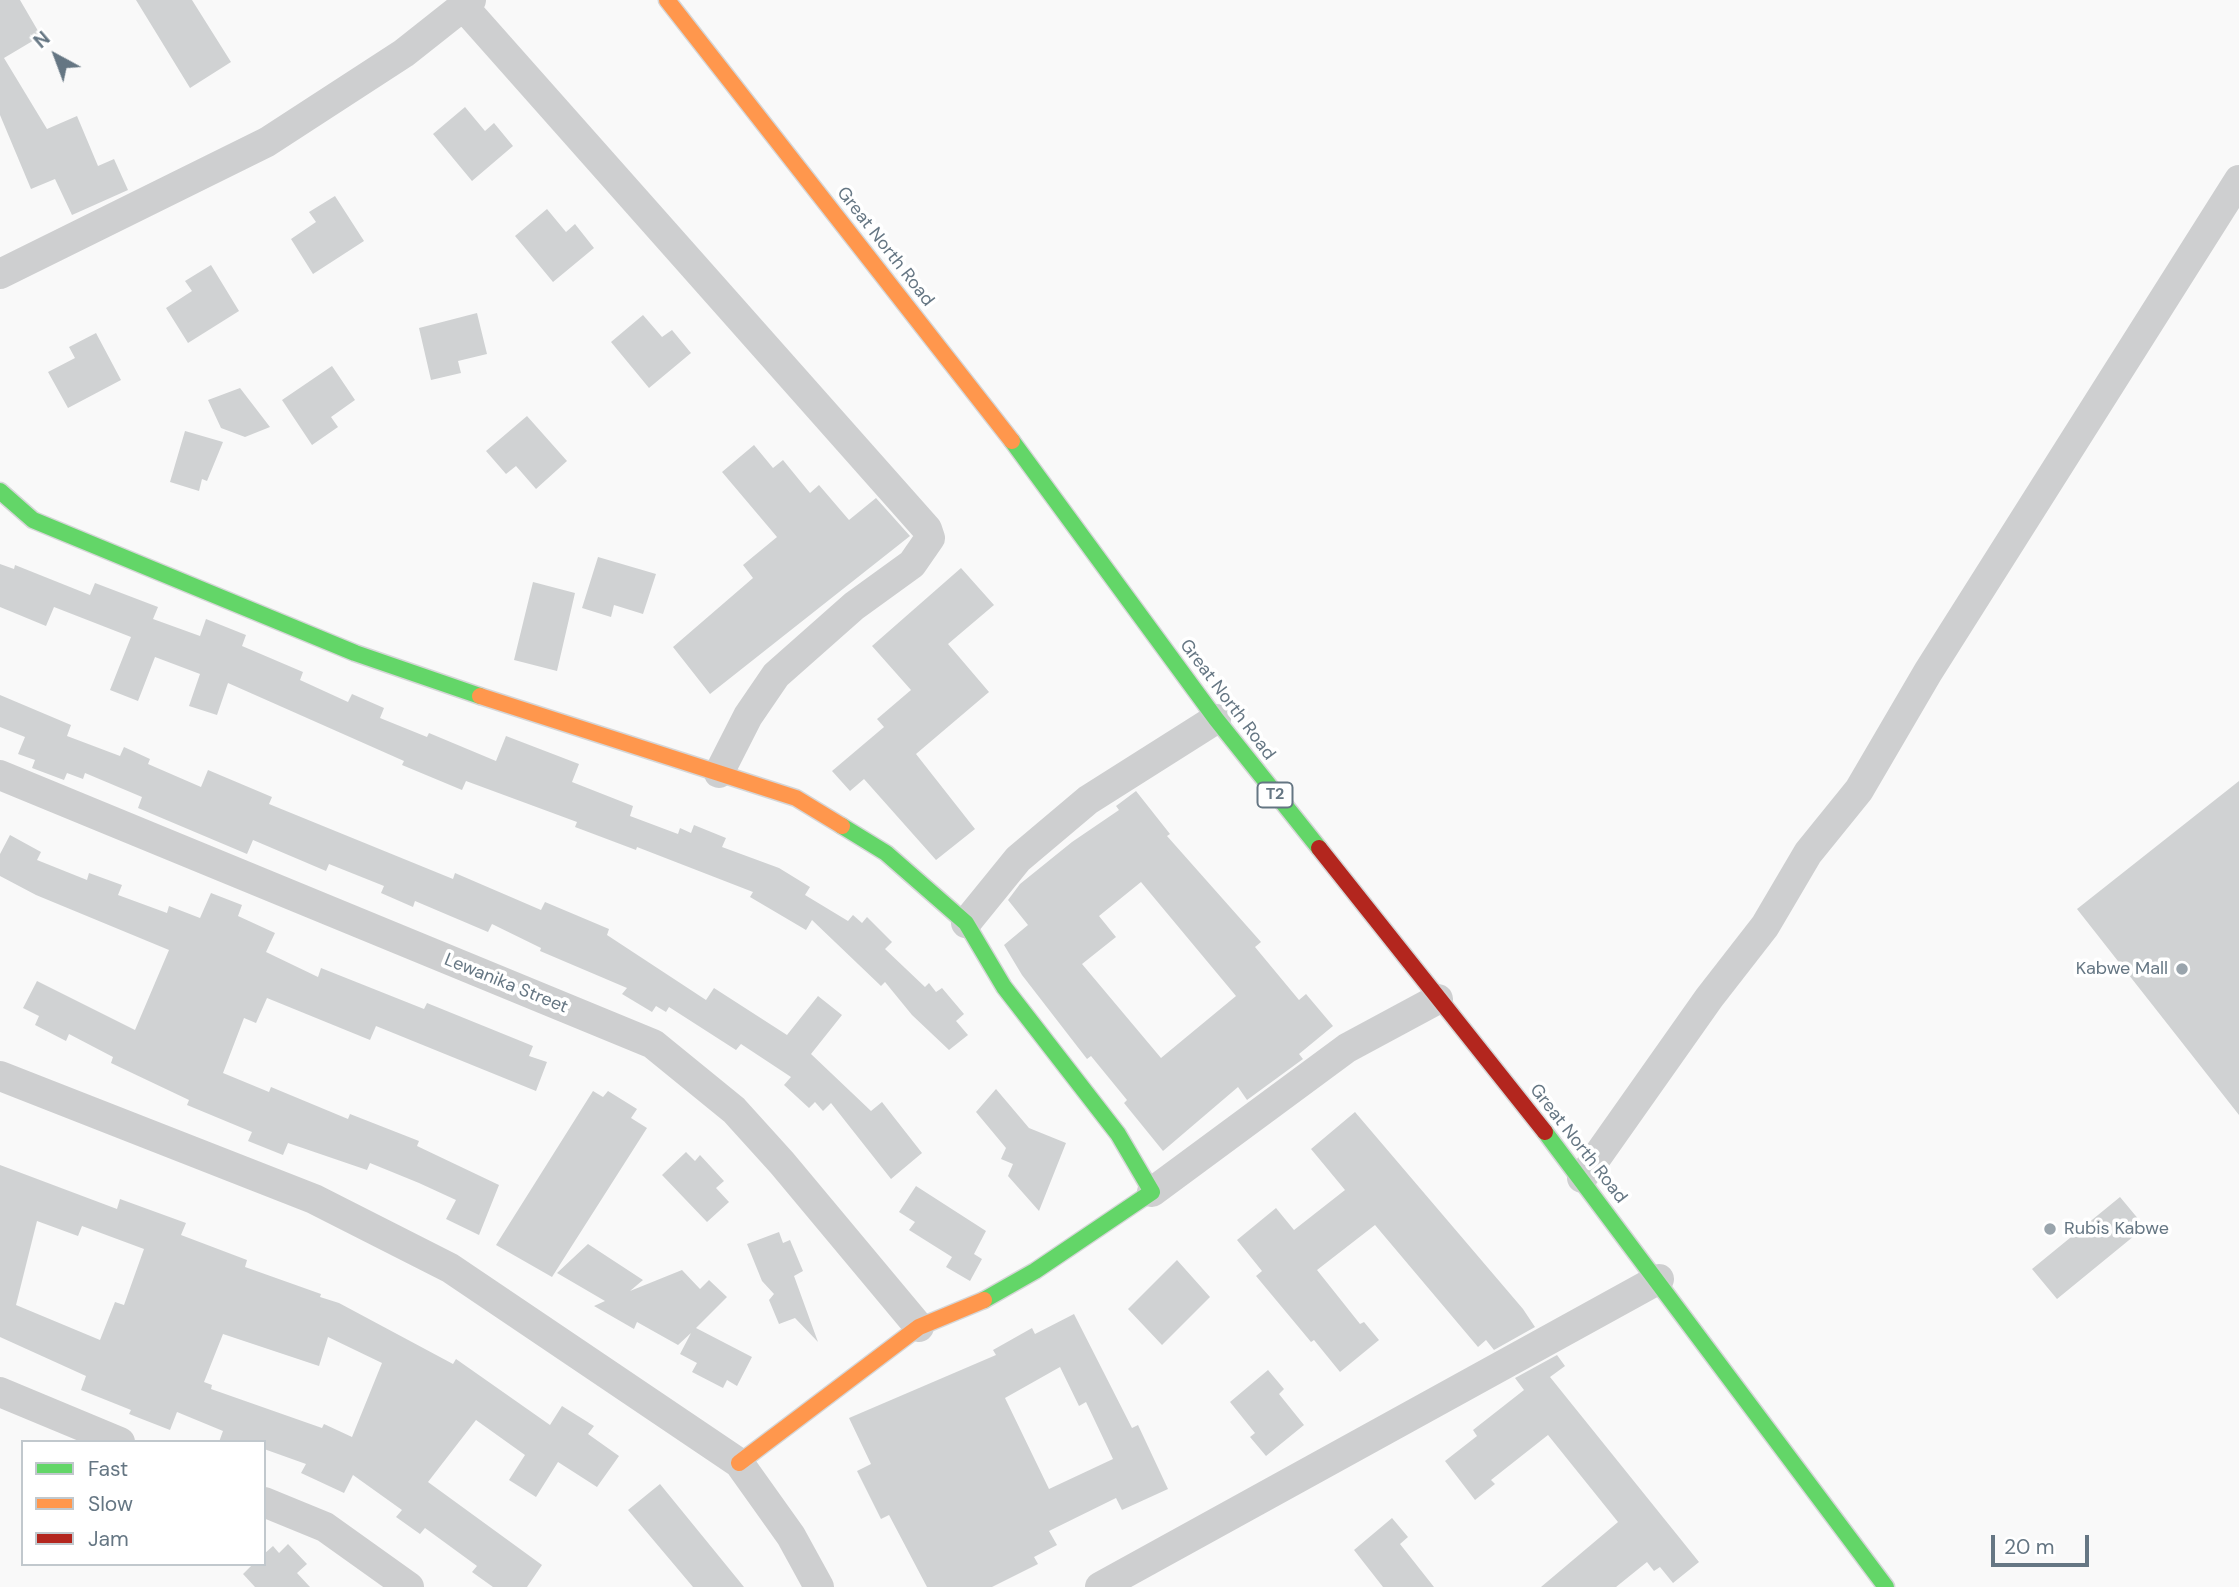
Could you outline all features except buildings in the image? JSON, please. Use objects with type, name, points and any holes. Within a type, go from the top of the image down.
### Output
[{"type":"main road","name":"Great North Road","points":[[667,0],[1045,483],[1216,719],[1582,1178],[1659,1279],[1879,1585]]},
{"type":"main road","points":[[0,491],[33,520],[355,653],[796,797],[886,853],[966,923],[1004,987],[1118,1134],[1152,1192],[1035,1271],[971,1307],[919,1327],[739,1463]]},
{"type":"street","points":[[0,274],[267,142],[404,53],[467,3],[927,529],[930,538],[912,564],[854,606],[776,675],[748,716],[719,773]]},
{"type":"street","points":[[1582,1178],[1709,998],[1765,926],[1808,853],[1859,790],[1928,672],[2239,180]]},
{"type":"street","points":[[966,923],[1018,859],[1088,800],[1216,719]]},
{"type":"street","name":"Lewanika Street","points":[[0,775],[653,1044],[734,1111],[782,1163],[919,1327]]},
{"type":"street","points":[[1152,1192],[1347,1048],[1438,999]]},
{"type":"street","points":[[0,1076],[314,1199],[450,1268],[739,1463],[791,1536],[819,1587]]},
{"type":"street","points":[[1100,1587],[1659,1279]]},
{"type":"street","points":[[0,1392],[115,1440]]},
{"type":"street","points":[[266,1503],[325,1527],[409,1587]]},
{"type":"traffic: fast","points":[[1012,441],[1216,719],[1319,848]]},
{"type":"traffic: fast","points":[[0,491],[33,520],[355,653],[480,696]]},
{"type":"traffic: fast","points":[[842,826],[886,853],[966,923],[1004,987],[1118,1134],[1152,1192],[1035,1271],[984,1300]]},
{"type":"traffic: fast","points":[[1545,1132],[1886,1587]]},
{"type":"traffic: slow","points":[[667,0],[1012,441]]},
{"type":"traffic: slow","points":[[480,696],[796,798],[842,826]]},
{"type":"traffic: slow","points":[[739,1463],[919,1327],[984,1300]]},
{"type":"traffic: jam","points":[[1319,848],[1545,1132]]},
{"type":"place","name":"Kabwe Mall","points":[[2182,969]]},
{"type":"place","name":"Rubis Kabwe","points":[[2050,1229]]}]
